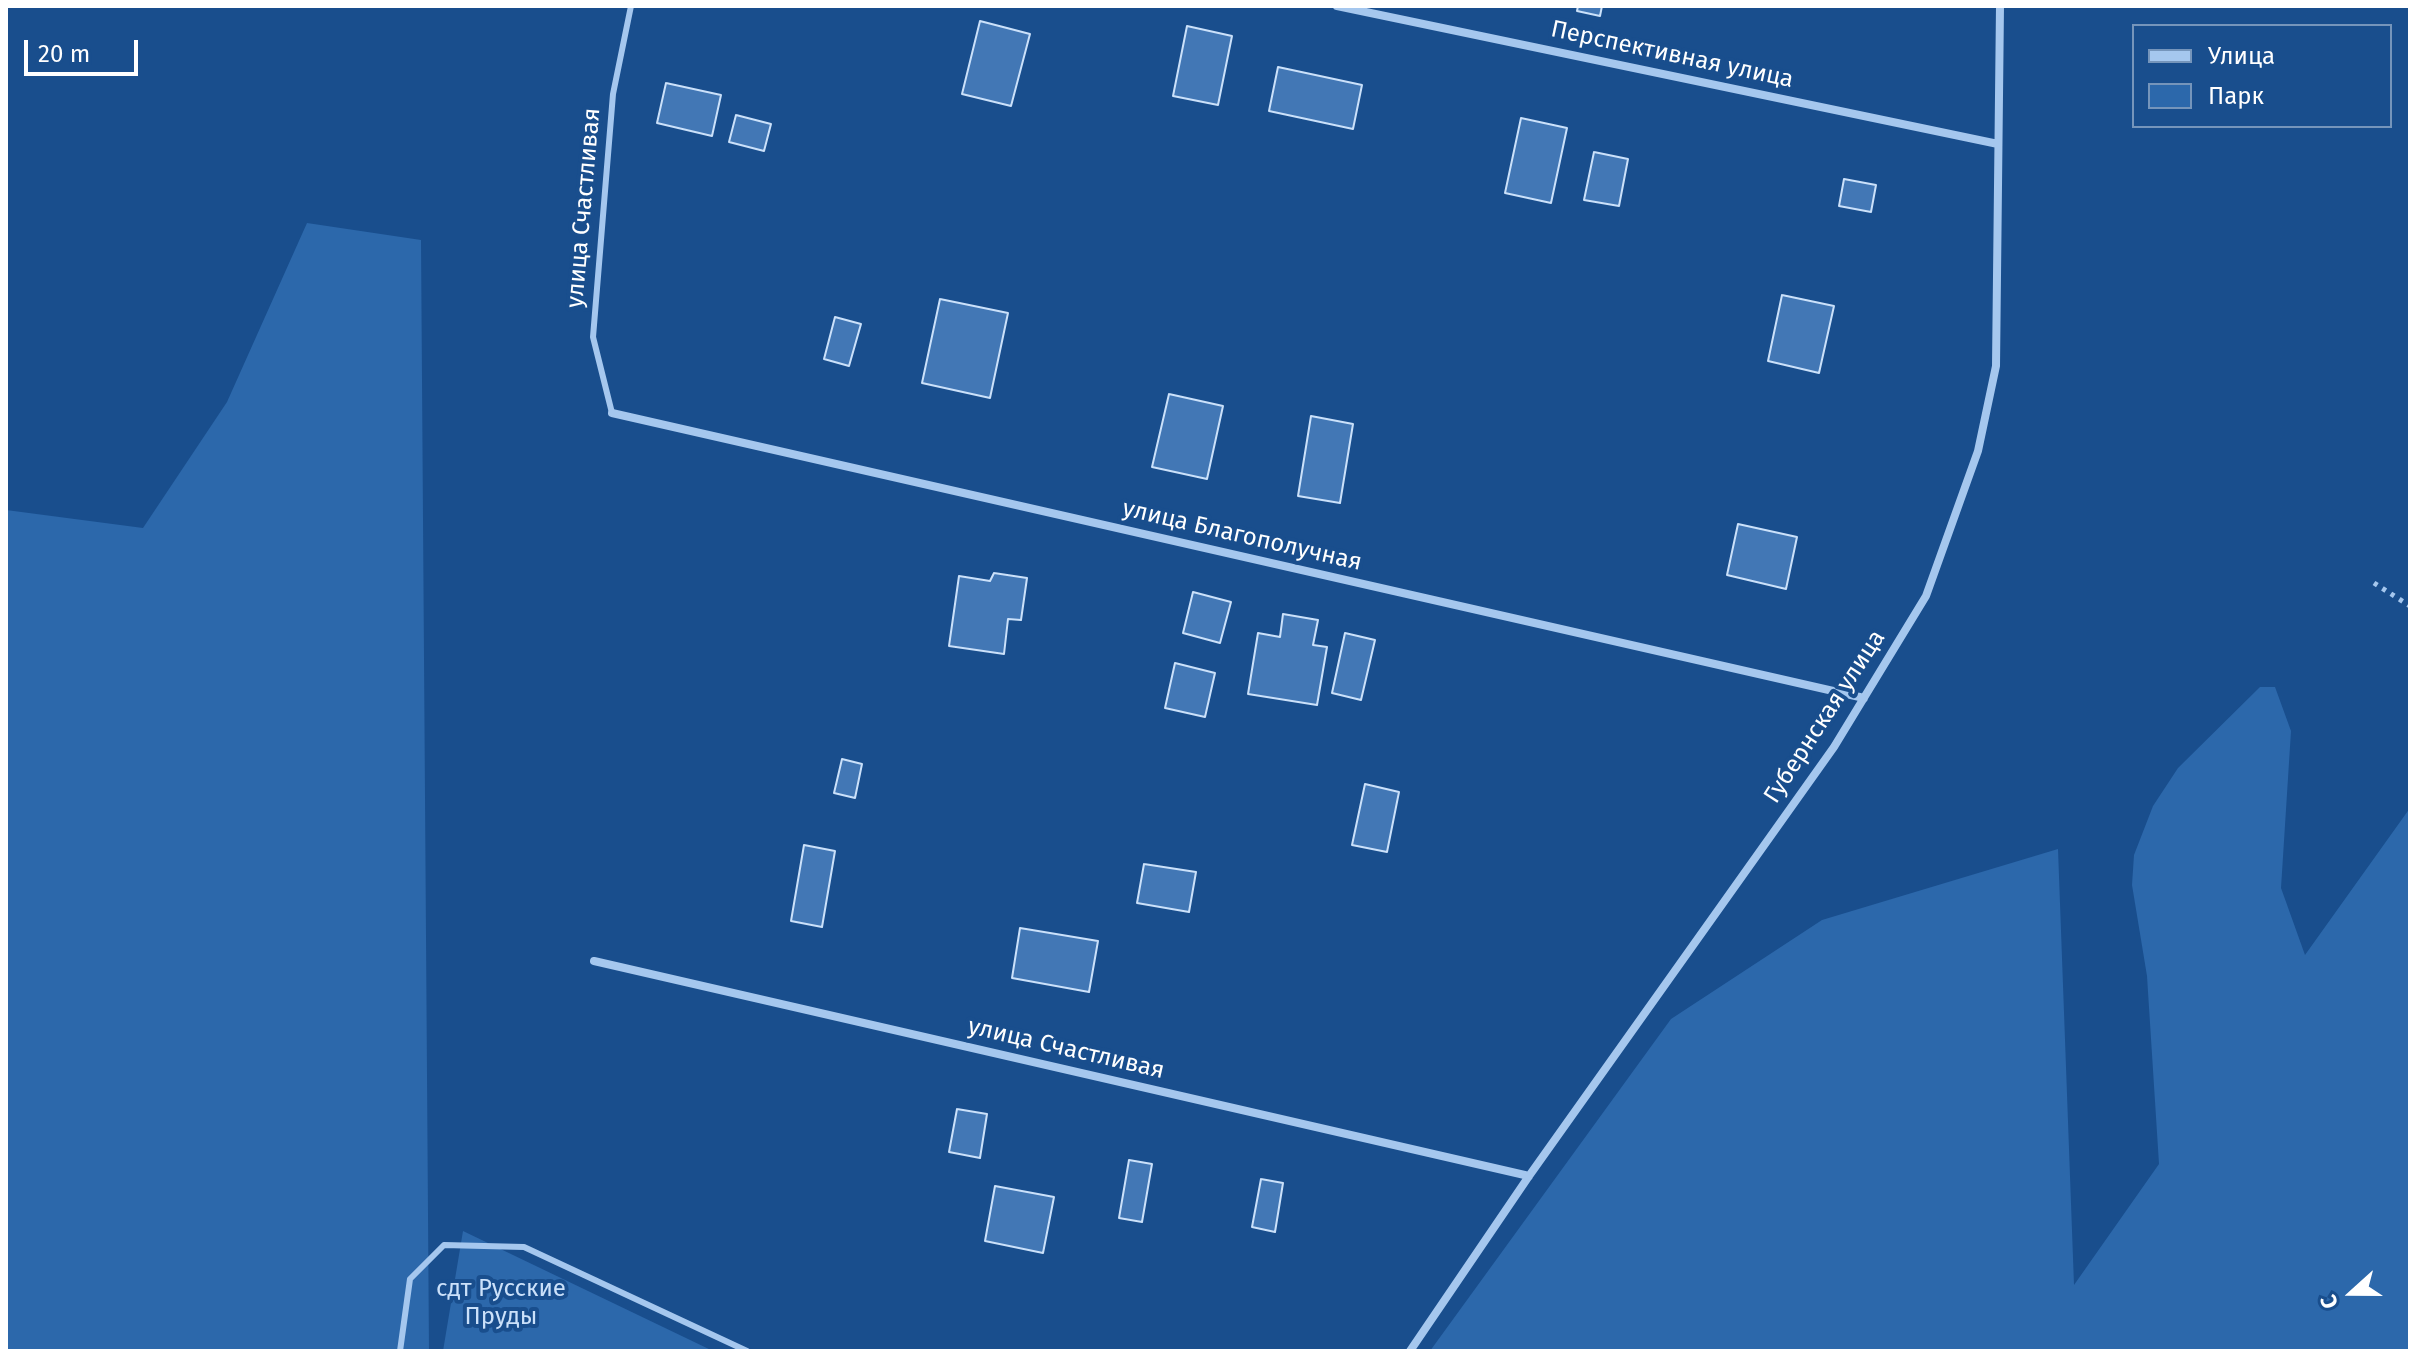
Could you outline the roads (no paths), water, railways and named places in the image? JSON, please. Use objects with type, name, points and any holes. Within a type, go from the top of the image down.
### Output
[{"type":"street","name":"Перспективная улица","points":[[1337,6],[1998,144]]},
{"type":"street","name":"Губернская улица","points":[[1410,1351],[1529,1176],[1834,747],[1926,596],[1978,451],[1996,366],[2000,6]]},
{"type":"street","name":"улица Благополучная","points":[[612,413],[1864,698]]},
{"type":"street","name":"улица Счастливая","points":[[594,961],[1529,1176]]},
{"type":"lane","name":"улица Счастливая","points":[[612,413],[593,337],[613,94],[631,6]]},
{"type":"lane","points":[[400,1351],[410,1279],[444,1245],[524,1247],[747,1351]]},
{"type":"park label","name":"сдт Русские Пруды","points":[[501,1303]]}]
